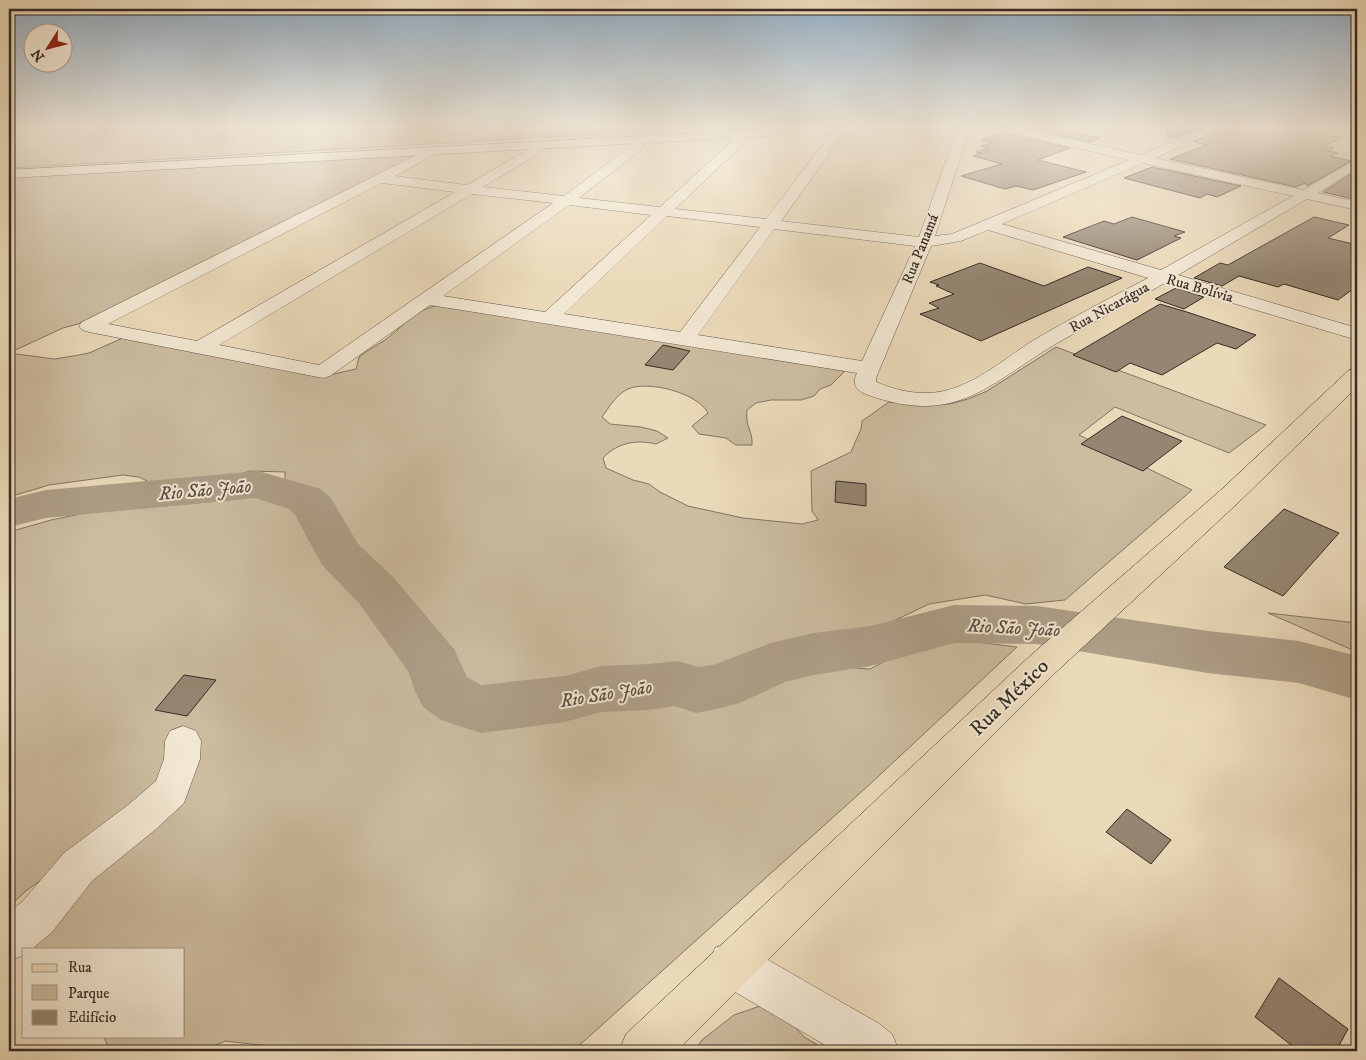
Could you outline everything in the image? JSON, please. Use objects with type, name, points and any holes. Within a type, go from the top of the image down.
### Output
[{"type":"main road","name":"Rua México","points":[[643,1051],[1042,665],[1231,495],[1357,375]]},
{"type":"street","points":[[387,176],[89,326],[323,372],[598,176]]},
{"type":"street","points":[[200,348],[491,176]]},
{"type":"street","points":[[549,318],[702,176]]},
{"type":"street","points":[[684,340],[806,176]]},
{"type":"street","name":"Rua Panamá","points":[[868,368],[925,242],[947,176]]},
{"type":"street","points":[[382,179],[925,242],[955,238],[1101,176]]},
{"type":"street","points":[[1222,176],[1357,206]]},
{"type":"street","name":"Rua Nicarágua","points":[[868,368],[865,378],[866,386],[884,394],[931,400],[951,396],[987,381],[1039,345],[1162,277],[1336,176]]},
{"type":"street","name":"Rua Bolívia","points":[[986,224],[1357,334]]},
{"type":"street","points":[[429,298],[868,368]]},
{"type":"street","points":[[9,939],[37,917],[78,867],[142,817],[171,791],[182,758],[183,741]]},
{"type":"street","points":[[732,964],[868,1046]]},
{"type":"green space","points":[[9,176],[379,176],[78,324],[63,328],[9,353]]},
{"type":"green space","points":[[444,305],[835,366],[844,372],[831,385],[820,389],[814,396],[801,400],[771,400],[756,403],[747,410],[747,421],[752,445],[736,445],[726,438],[699,434],[692,426],[708,413],[703,406],[694,400],[672,390],[648,386],[628,389],[610,405],[602,417],[610,424],[641,427],[657,431],[668,438],[656,444],[634,442],[614,449],[603,458],[606,468],[633,480],[649,484],[660,492],[688,506],[743,518],[802,524],[818,520],[812,511],[811,471],[851,452],[861,429],[862,421],[889,402],[950,404],[968,399],[987,391],[1056,347],[1266,425],[1229,453],[1115,407],[1079,435],[1192,490],[1065,600],[1026,604],[985,595],[929,604],[879,628],[786,655],[747,663],[713,679],[695,674],[675,673],[635,679],[548,683],[585,697],[608,700],[652,694],[727,694],[758,677],[793,666],[870,669],[899,654],[933,645],[968,641],[1017,647],[869,785],[573,1051],[274,1051],[269,1046],[225,1041],[203,1051],[109,1051],[105,1038],[185,1038],[185,948],[30,948],[47,876],[27,890],[9,907],[9,532],[85,513],[230,500],[249,491],[285,481],[285,472],[250,471],[232,477],[176,487],[159,487],[139,477],[123,475],[49,485],[9,497],[9,353],[54,359],[89,353],[125,337],[325,376],[356,369],[359,357],[385,340],[412,317],[426,309]]},
{"type":"green space","points":[[1268,613],[1357,623],[1357,652]]},
{"type":"green space","points":[[772,1002],[804,1037],[828,1051],[694,1051],[702,1040],[734,1015]]},
{"type":"building","points":[[963,176],[1073,176],[1033,190],[1016,186],[1005,189]]},
{"type":"building","points":[[1196,176],[1241,186],[1217,197],[1207,194],[1200,198],[1124,178]]},
{"type":"building","points":[[1249,176],[1324,176],[1307,186],[1305,183],[1296,187]]},
{"type":"building","points":[[1347,176],[1357,176],[1357,197],[1353,199],[1323,192]]},
{"type":"building","points":[[1132,217],[1185,232],[1174,236],[1181,238],[1137,260],[1063,237],[1104,221],[1114,224]]},
{"type":"building","points":[[1314,217],[1349,225],[1328,238],[1357,245],[1357,286],[1338,300],[1284,284],[1278,287],[1239,276],[1222,286],[1194,278],[1220,263],[1228,265]]},
{"type":"building","points":[[980,263],[1044,286],[1088,267],[1122,278],[981,341],[920,314],[939,308],[929,303],[954,294],[930,282]]},
{"type":"building","points":[[1176,288],[1204,297],[1184,309],[1155,299]]},
{"type":"building","points":[[1160,304],[1256,335],[1236,349],[1217,343],[1162,375],[1130,363],[1116,372],[1073,355]]},
{"type":"building","points":[[663,345],[690,351],[673,370],[645,365]]},
{"type":"building","points":[[1122,416],[1182,441],[1143,471],[1081,444]]},
{"type":"building","points":[[836,481],[866,484],[866,506],[835,502]]},
{"type":"building","points":[[1284,509],[1339,533],[1283,596],[1224,567]]},
{"type":"building","points":[[184,675],[216,680],[187,716],[155,710]]},
{"type":"building","points":[[1127,809],[1171,840],[1151,864],[1106,832]]},
{"type":"building","points":[[1279,978],[1348,1029],[1336,1051],[1299,1051],[1255,1017]]},
{"type":"waterway","name":"Rio São João","points":[[9,513],[46,504],[258,484],[305,499],[315,508],[339,554],[376,590],[434,664],[444,691],[462,703],[481,709],[565,699],[601,689],[649,687],[678,683],[696,690],[721,686],[771,664],[814,654],[871,646],[954,624],[1037,625],[1208,652],[1299,662],[1357,678]]}]
